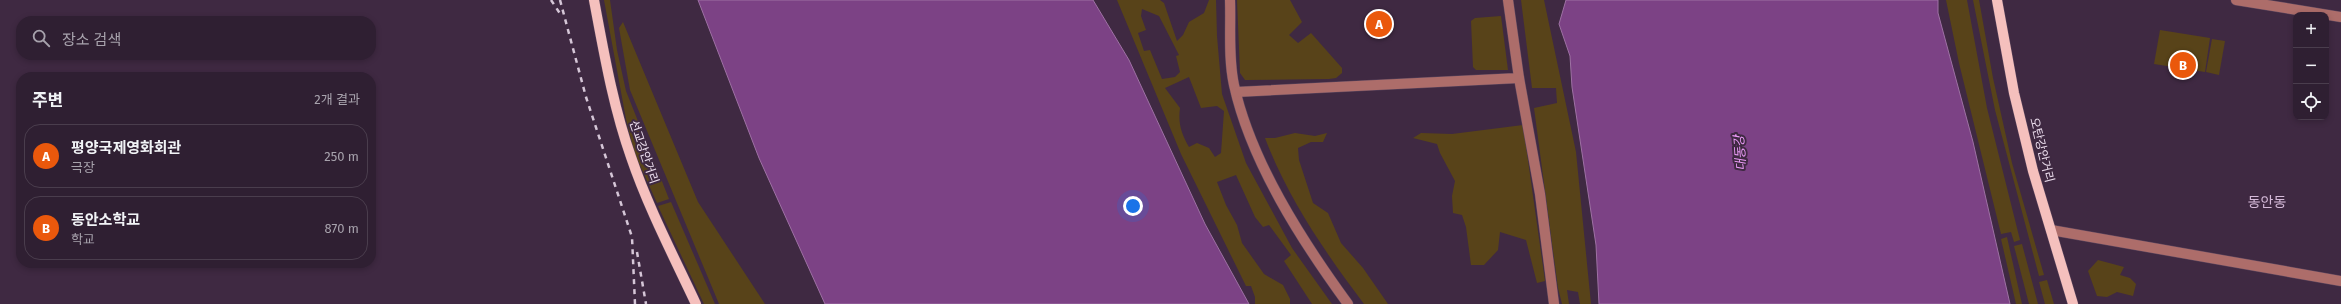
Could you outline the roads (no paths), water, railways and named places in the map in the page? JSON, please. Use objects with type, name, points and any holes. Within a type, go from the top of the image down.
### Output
[{"type":"main road","name":"선교강안거리","points":[[594,0],[601,44],[620,122],[631,156],[647,199],[696,304]]},
{"type":"main road","name":"오탄강안거리","points":[[1997,0],[2020,116],[2033,171],[2074,304]]},
{"type":"street","points":[[1230,0],[1233,76],[1236,92],[1248,128],[1276,192],[1311,252],[1348,304]]},
{"type":"street","points":[[1508,0],[1519,78],[1540,194],[1554,304]]},
{"type":"street","points":[[2236,0],[2341,17]]},
{"type":"street","points":[[1236,92],[1519,78]]},
{"type":"street","points":[[2051,230],[2341,281]]},
{"type":"water","points":[[698,0],[1093,0],[1129,60],[1205,224],[1249,304],[825,304],[759,158]]},
{"type":"water","name":"대동강","points":[[1566,0],[1938,0],[1938,13],[1973,142],[2010,304],[1599,304],[1596,245],[1572,87],[1570,56],[1559,24]]},
{"type":"railway","points":[[551,0],[561,15]]},
{"type":"railway","points":[[560,0],[586,97],[632,237],[635,304]]},
{"type":"railway","points":[[637,252],[646,304]]},
{"type":"place","name":"평양국제영화회관","points":[[1379,24]]},
{"type":"place","name":"동안소학교","points":[[2183,65]]},
{"type":"district","name":"동안동","points":[[2267,202]]}]
